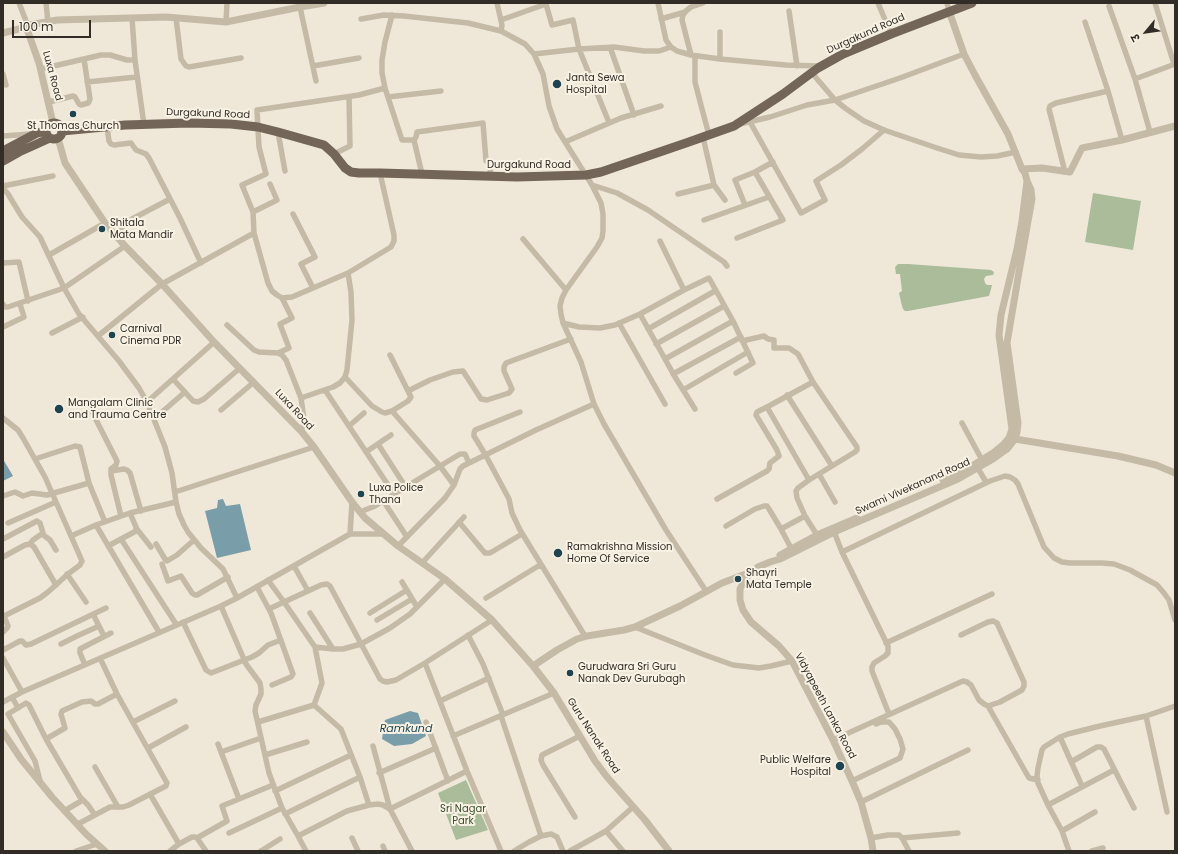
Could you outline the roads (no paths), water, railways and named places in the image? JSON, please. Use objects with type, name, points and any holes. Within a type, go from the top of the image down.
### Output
[{"type":"main road","name":"Durgakund Road","points":[[50,137],[107,127],[189,123],[231,124],[258,127],[324,145],[351,172],[517,177],[586,175],[601,172],[734,126],[821,67],[843,54],[891,34],[948,7],[972,3]]},
{"type":"main road","points":[[3,161],[50,137],[58,124],[53,123]]},
{"type":"main road","points":[[3,151],[50,137]]},
{"type":"street","points":[[19,3],[28,26]]},
{"type":"street","points":[[46,3],[48,22]]},
{"type":"street","points":[[226,22],[227,3]]},
{"type":"street","points":[[3,33],[57,20],[166,17],[226,22],[324,3]]},
{"type":"street","points":[[497,3],[501,20],[501,31]]},
{"type":"street","points":[[658,3],[666,40],[677,51],[720,59],[821,67]]},
{"type":"street","points":[[661,18],[685,12],[691,7],[703,3]]},
{"type":"street","points":[[878,3],[891,34]]},
{"type":"street","points":[[1135,79],[1175,64],[1155,3]]},
{"type":"street","points":[[501,20],[534,6],[546,4],[552,25],[573,20],[579,49],[608,120]]},
{"type":"street","points":[[1109,6],[1135,79],[1150,132]]},
{"type":"street","points":[[300,7],[316,81]]},
{"type":"street","points":[[948,7],[964,54],[974,75],[1008,134],[1032,190],[1032,199],[1017,278],[1008,343],[1018,423],[1018,432],[1015,439],[1118,456],[1156,465],[1175,473]]},
{"type":"street","points":[[789,11],[798,66]]},
{"type":"street","points":[[685,12],[682,20],[693,55],[696,82],[702,109],[714,186],[725,200]]},
{"type":"street","points":[[392,15],[385,42],[382,60],[382,73],[385,88],[402,140],[414,140]]},
{"type":"street","points":[[361,19],[392,15],[468,23],[501,31],[525,44],[534,54],[543,74],[553,119],[560,134],[592,185],[601,203],[603,214],[602,238],[566,290],[560,306],[561,314],[581,362],[594,404],[604,424],[666,530],[706,591]]},
{"type":"street","points":[[132,18],[137,78],[144,125]]},
{"type":"street","points":[[176,18],[181,59],[186,66],[189,67],[241,58]]},
{"type":"street","points":[[1085,22],[1108,91],[1122,140]]},
{"type":"street","name":"Luxa Road","points":[[28,26],[41,69],[53,123]]},
{"type":"street","points":[[720,32],[720,59]]},
{"type":"street","points":[[534,54],[610,47],[644,51],[659,51],[671,46]]},
{"type":"street","points":[[610,47],[634,115]]},
{"type":"street","points":[[41,69],[105,54],[127,60],[135,60]]},
{"type":"street","points":[[734,126],[770,117],[807,105],[835,100],[964,54]]},
{"type":"street","points":[[313,66],[359,58]]},
{"type":"street","points":[[49,102],[73,96],[81,105],[88,103],[90,99],[84,59]]},
{"type":"street","points":[[812,73],[835,100],[854,115],[884,130],[959,155],[980,157],[997,156],[1016,152]]},
{"type":"street","points":[[3,74],[6,85]]},
{"type":"street","points":[[87,82],[137,78]]},
{"type":"street","points":[[227,325],[254,350],[265,353],[278,353],[289,348],[280,324],[292,318],[282,298],[272,291],[268,283],[254,234],[253,212],[242,185],[266,174],[259,148],[257,110],[349,97],[385,88]]},
{"type":"street","points":[[388,97],[440,91]]},
{"type":"street","points":[[1065,172],[1049,109],[1050,106],[1056,103],[1108,91]]},
{"type":"street","points":[[334,154],[350,146],[349,97]]},
{"type":"street","points":[[565,142],[621,118],[661,106]]},
{"type":"street","points":[[750,122],[801,213],[825,200],[816,181],[841,165],[884,130]]},
{"type":"street","points":[[422,174],[414,140],[417,132],[483,123],[486,161],[490,162],[491,176]]},
{"type":"street","points":[[1022,169],[1042,168],[1070,172],[1082,148],[1122,140],[1175,126]]},
{"type":"street","points":[[107,127],[111,144],[131,143],[149,158],[201,263]]},
{"type":"street","points":[[278,132],[285,170]]},
{"type":"street","points":[[3,136],[50,137],[61,162],[103,224],[124,247],[64,288],[20,304],[8,307],[5,307],[3,304]]},
{"type":"street","points":[[745,205],[735,180],[773,162]]},
{"type":"street","points":[[737,238],[782,220],[754,172]]},
{"type":"street","points":[[282,298],[292,297],[348,273],[391,247],[394,241],[394,235],[380,173]]},
{"type":"street","points":[[53,176],[3,187],[22,217],[40,237],[71,302],[131,377],[147,402],[165,447],[172,473],[176,502],[184,524],[194,540],[223,569],[237,598]]},
{"type":"street","name":"Swami Vivekanand Road","points":[[976,466],[1003,445],[1009,438],[1012,429],[999,335],[1001,315],[1017,249],[1027,181]]},
{"type":"street","points":[[253,212],[277,200],[270,184]]},
{"type":"street","points":[[592,185],[628,198],[724,262],[727,266]]},
{"type":"street","points":[[678,194],[714,186]]},
{"type":"street","points":[[704,220],[769,197]]},
{"type":"street","points":[[114,234],[132,219],[170,199]]},
{"type":"street","points":[[293,214],[314,257],[301,264],[313,288]]},
{"type":"street","points":[[49,255],[103,224]]},
{"type":"street","name":"Luxa Road","points":[[103,224],[114,234],[124,247],[238,369],[301,431],[360,512],[383,534],[445,579],[492,620],[533,666]]},
{"type":"street","points":[[98,336],[161,285],[254,234]]},
{"type":"street","points":[[523,239],[566,290]]},
{"type":"street","points":[[660,241],[684,290]]},
{"type":"street","points":[[3,263],[19,262],[28,301]]},
{"type":"street","points":[[301,398],[340,383],[345,377],[352,320],[351,292],[348,273]]},
{"type":"street","points":[[564,323],[579,327],[591,328],[600,328],[619,323],[640,314],[709,278],[733,321],[753,362],[736,373]]},
{"type":"street","points":[[161,285],[212,344],[238,369],[202,401],[196,402],[173,379]]},
{"type":"street","points":[[648,329],[715,291]]},
{"type":"street","points":[[3,327],[24,317],[20,304]]},
{"type":"street","points":[[656,344],[724,306]]},
{"type":"street","points":[[640,314],[673,374],[695,409]]},
{"type":"street","points":[[52,333],[83,317]]},
{"type":"street","points":[[665,359],[733,321]]},
{"type":"street","points":[[619,323],[665,404]]},
{"type":"street","points":[[673,374],[741,339],[764,336],[768,339],[774,340],[774,348],[789,348],[798,354],[813,382],[857,447],[855,452],[809,480],[796,491],[797,498],[805,516],[817,535]]},
{"type":"street","points":[[408,391],[430,380],[463,370],[481,399],[486,400],[509,393],[512,389],[504,371],[506,363],[571,339]]},
{"type":"street","points":[[147,402],[212,344]]},
{"type":"street","points":[[683,390],[748,352]]},
{"type":"street","points":[[278,353],[286,360],[301,398],[304,419],[301,431]]},
{"type":"street","points":[[345,377],[372,406],[385,413],[392,411],[411,397],[390,354]]},
{"type":"street","points":[[717,499],[767,471],[769,469],[770,462],[779,456],[756,415],[757,412],[813,382]]},
{"type":"street","points":[[175,492],[312,447],[253,383],[222,410]]},
{"type":"street","points":[[324,390],[394,494]]},
{"type":"street","points":[[154,419],[185,392]]},
{"type":"street","points":[[787,395],[832,466]]},
{"type":"street","points":[[87,402],[116,458],[116,465],[111,471],[122,516]]},
{"type":"street","points":[[398,546],[445,498],[454,484],[460,469],[469,462],[594,404]]},
{"type":"street","points":[[767,407],[809,480]]},
{"type":"street","points":[[392,411],[454,484]]},
{"type":"street","points":[[520,412],[475,430],[475,439],[485,454],[509,499],[512,513],[522,534],[585,636]]},
{"type":"street","points":[[349,426],[364,413]]},
{"type":"street","points":[[3,418],[18,430],[35,459],[82,560],[80,565],[67,574],[40,598],[4,615],[8,626],[3,632]]},
{"type":"street","points":[[962,423],[982,460]]},
{"type":"street","points":[[366,452],[391,435]]},
{"type":"street","name":"Swami Vivekanand Road","points":[[758,567],[780,559],[833,530],[993,459],[1007,449],[1015,439]]},
{"type":"street","points":[[378,444],[405,486]]},
{"type":"street","points":[[35,459],[78,446],[81,448],[89,483],[105,522]]},
{"type":"street","points":[[407,537],[386,505],[387,500],[405,486],[457,456],[465,454],[469,462]]},
{"type":"street","points":[[976,466],[986,482]]},
{"type":"street","points":[[111,471],[124,469],[130,473],[141,511]]},
{"type":"street","points":[[819,474],[835,502]]},
{"type":"street","points":[[842,552],[986,482],[1004,476],[1010,477],[1018,484],[1044,547],[1054,558],[1062,562],[1108,564],[1130,570],[1157,585],[1169,600],[1175,620]]},
{"type":"street","points":[[3,496],[16,492],[23,496],[32,493],[44,495],[52,494],[89,483]]},
{"type":"street","points":[[360,512],[383,501]]},
{"type":"street","points":[[8,523],[56,502]]},
{"type":"street","points":[[71,536],[130,513],[176,502]]},
{"type":"street","points":[[350,534],[352,502]]},
{"type":"street","points":[[726,526],[755,509],[767,506],[782,529],[791,548]]},
{"type":"street","points":[[130,513],[136,528],[154,545],[167,561],[177,555],[194,540]]},
{"type":"street","points":[[782,529],[805,516]]},
{"type":"street","points":[[422,563],[464,517]]},
{"type":"street","points":[[3,539],[37,521],[40,523],[42,534]]},
{"type":"street","points":[[459,522],[485,553],[490,553],[522,534]]},
{"type":"street","points":[[96,525],[159,632]]},
{"type":"street","points":[[108,546],[135,532],[136,528]]},
{"type":"street","points":[[833,530],[888,649],[888,653],[874,663],[872,671],[889,714]]},
{"type":"street","name":"Swami Vivekanand Road","points":[[770,562],[791,548],[817,535],[833,530]]},
{"type":"street","points":[[3,557],[25,544],[30,544],[42,534]]},
{"type":"street","points":[[42,534],[50,540],[56,550]]},
{"type":"street","points":[[3,702],[22,692],[176,624],[221,606],[350,534],[383,534]]},
{"type":"street","points":[[121,539],[176,624]]},
{"type":"street","points":[[30,544],[34,547],[56,585]]},
{"type":"street","points":[[162,564],[168,581],[180,576],[182,577],[192,593],[195,595],[228,578]]},
{"type":"street","points":[[486,598],[540,565]]},
{"type":"street","points":[[294,566],[308,591]]},
{"type":"street","name":"Vidyapeeth Lanka Road","points":[[758,567],[751,572],[740,589],[740,600],[743,610],[751,622],[779,646],[792,661],[834,742],[861,802],[873,851]]},
{"type":"street","points":[[533,666],[567,643],[585,636],[618,632],[635,627],[680,606],[722,583],[751,572]]},
{"type":"street","points":[[67,574],[86,602]]},
{"type":"street","points":[[315,647],[343,649],[362,644],[390,628],[417,607],[445,579]]},
{"type":"street","points":[[268,580],[315,647],[322,683],[314,705]]},
{"type":"street","points":[[402,582],[417,607]]},
{"type":"street","points":[[269,609],[324,584],[330,586],[380,679],[386,682],[396,680],[492,620]]},
{"type":"street","points":[[257,587],[269,609],[293,674],[291,677],[272,685]]},
{"type":"street","points":[[370,613],[407,590]]},
{"type":"street","points":[[886,643],[992,594]]},
{"type":"street","points":[[377,620],[412,599]]},
{"type":"street","points":[[221,606],[244,661],[249,670],[260,683],[261,694],[255,710],[265,755],[274,788],[282,808],[305,850]]},
{"type":"street","points":[[3,650],[20,641],[26,645],[31,644],[106,608]]},
{"type":"street","points":[[310,613],[333,649]]},
{"type":"street","points":[[93,614],[104,636]]},
{"type":"street","points":[[961,635],[988,622],[993,621],[997,623],[1024,682],[1022,690],[1000,702],[988,706]]},
{"type":"street","points":[[182,622],[208,672],[210,673],[257,655],[268,645],[281,640]]},
{"type":"street","points":[[61,644],[99,626]]},
{"type":"street","points":[[635,627],[733,665],[759,668],[792,661]]},
{"type":"street","points":[[85,665],[80,649],[111,633]]},
{"type":"street","points":[[468,635],[480,656],[489,678],[541,836]]},
{"type":"street","points":[[3,658],[22,692]]},
{"type":"street","points":[[78,824],[110,807],[123,807],[129,805],[166,786],[167,783],[117,694],[100,658]]},
{"type":"street","points":[[425,663],[453,736],[501,851]]},
{"type":"street","name":"Guru Nanak Road","points":[[533,666],[554,693],[606,777],[669,851]]},
{"type":"street","points":[[440,701],[489,678]]},
{"type":"street","points":[[834,742],[889,714],[963,681],[971,685],[979,700],[988,706],[1029,778],[1038,780]]},
{"type":"street","points":[[453,736],[554,693]]},
{"type":"street","points":[[46,739],[65,728],[61,714],[62,711],[82,702],[91,701],[98,704],[117,694]]},
{"type":"street","points":[[12,697],[18,708]]},
{"type":"street","points":[[133,722],[175,701]]},
{"type":"street","points":[[40,782],[35,761],[9,716],[9,712],[26,703],[83,800],[95,815]]},
{"type":"street","points":[[258,722],[314,705]]},
{"type":"street","points":[[314,705],[341,729],[360,777],[369,805]]},
{"type":"street","points":[[1069,851],[1062,831],[1048,805],[1038,780],[1038,768],[1042,750],[1048,743],[1081,730],[1146,716],[1175,706]]},
{"type":"street","points":[[1146,716],[1167,812]]},
{"type":"street","points":[[426,722],[448,781]]},
{"type":"street","points":[[834,742],[881,722],[889,722],[895,729],[900,739],[903,748],[900,758],[852,781]]},
{"type":"street","points":[[148,748],[186,727]]},
{"type":"street","points":[[3,732],[21,759],[40,782],[64,810],[105,851]]},
{"type":"street","points":[[575,817],[541,760],[542,755],[580,736]]},
{"type":"street","points":[[1060,737],[1082,786]]},
{"type":"street","points":[[221,752],[261,738]]},
{"type":"street","points":[[265,755],[307,742]]},
{"type":"street","points":[[218,744],[239,799]]},
{"type":"street","points":[[372,746],[390,809],[412,851]]},
{"type":"street","points":[[1071,762],[1097,747],[1101,747],[1106,753],[1134,808]]},
{"type":"street","points":[[380,773],[436,748]]},
{"type":"street","points":[[861,802],[968,750]]},
{"type":"street","points":[[170,851],[192,837],[197,838],[227,821],[222,806],[274,788],[351,755]]},
{"type":"street","points":[[95,767],[118,807]]},
{"type":"street","points":[[1048,805],[1114,770]]},
{"type":"street","points":[[390,809],[468,771]]},
{"type":"street","points":[[285,814],[360,777]]},
{"type":"street","points":[[150,794],[179,844]]},
{"type":"street","points":[[64,810],[83,800]]},
{"type":"street","points":[[298,836],[347,811],[369,805],[383,805],[390,809]]},
{"type":"street","points":[[570,851],[606,831],[633,807]]},
{"type":"street","points":[[229,833],[282,808]]},
{"type":"street","points":[[1062,831],[1095,812]]},
{"type":"street","points":[[606,831],[623,851]]},
{"type":"street","points":[[902,838],[958,832]]},
{"type":"street","points":[[514,851],[541,836],[551,834],[559,840],[563,851]]},
{"type":"street","points":[[871,838],[894,834],[899,835],[909,851]]},
{"type":"street","points":[[197,838],[206,851]]},
{"type":"street","points":[[352,838],[358,851]]},
{"type":"street","points":[[261,851],[280,839]]},
{"type":"street","points":[[76,851],[97,844]]},
{"type":"street","points":[[1092,851],[1103,848]]},
{"type":"water","points":[[3,459],[13,476],[3,481]]},
{"type":"water","points":[[223,499],[226,506],[240,504],[251,550],[217,558],[205,511],[217,508],[218,500]]},
{"type":"water","name":"Ramkund","points":[[410,711],[418,713],[426,736],[412,744],[394,746],[382,739],[385,720]]},
{"type":"place","name":"Janta Sewa Hospital","points":[[557,84]]},
{"type":"place","name":"St Thomas Church","points":[[73,114]]},
{"type":"place","name":"Shitala Mata Mandir","points":[[102,229]]},
{"type":"place","name":"Carnival Cinema PDR","points":[[112,335]]},
{"type":"place","name":"Mangalam Clinic and Trauma Centre","points":[[59,409]]},
{"type":"place","name":"Luxa Police Thana","points":[[361,494]]},
{"type":"place","name":"Ramakrishna Mission Home Of Service","points":[[558,553]]},
{"type":"place","name":"Shayri Mata Temple","points":[[738,579]]},
{"type":"place","name":"Gurudwara Sri Guru Nanak Dev Gurubagh","points":[[570,673]]},
{"type":"place","name":"Public Welfare Hospital","points":[[840,766]]},
{"type":"park label","name":"Sri Nagar Park","points":[[463,814]]}]
